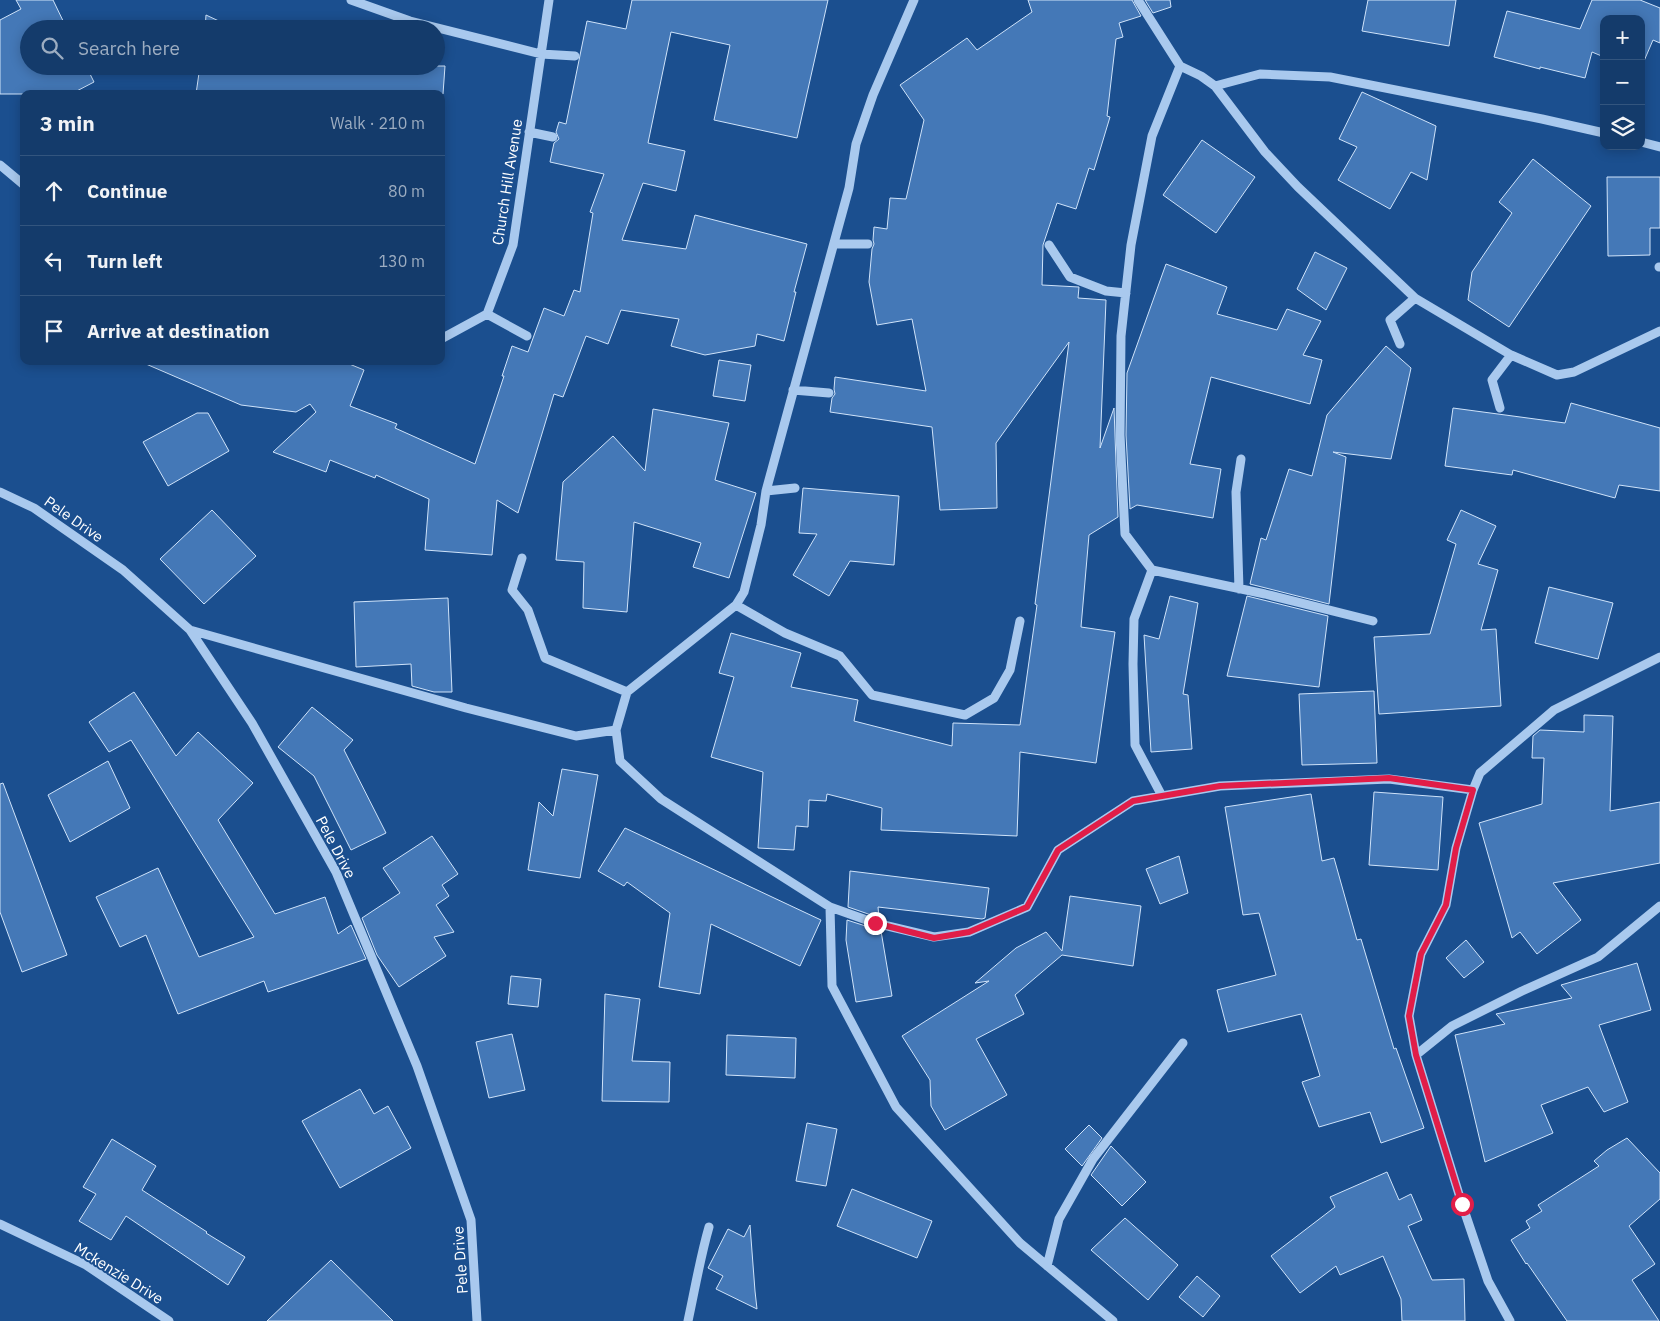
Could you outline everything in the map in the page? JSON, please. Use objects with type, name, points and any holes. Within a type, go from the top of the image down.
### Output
[{"type":"street","points":[[351,0],[407,20]]},
{"type":"street","name":"Church Hill Avenue","points":[[487,314],[513,245],[549,0]]},
{"type":"street","points":[[914,0],[873,95],[856,144],[849,188],[766,491],[761,525],[744,592],[736,605],[627,692],[616,730],[620,762],[661,798],[830,907],[875,923],[934,938],[969,932],[1027,907],[1058,850],[1133,801],[1220,786],[1389,778],[1473,790]]},
{"type":"street","points":[[1138,0],[1180,66],[1202,76],[1215,86],[1265,152],[1298,187],[1415,298],[1512,354],[1557,374],[1574,372],[1660,331]]},
{"type":"street","points":[[445,30],[541,54],[575,56]]},
{"type":"street","points":[[1180,66],[1152,136],[1131,245],[1121,336],[1120,434],[1125,534],[1152,570],[1373,621]]},
{"type":"street","points":[[1215,86],[1260,74],[1330,77],[1600,132]]},
{"type":"street","points":[[529,132],[553,137]]},
{"type":"street","points":[[1645,143],[1660,147]]},
{"type":"street","points":[[0,165],[20,182]]},
{"type":"street","points":[[834,244],[868,244]]},
{"type":"street","points":[[1048,245],[1070,277],[1106,291],[1126,293]]},
{"type":"street","points":[[1400,344],[1390,320],[1415,298]]},
{"type":"street","points":[[445,337],[487,314],[527,336]]},
{"type":"street","points":[[1500,408],[1492,380],[1512,354]]},
{"type":"street","points":[[793,390],[829,393]]},
{"type":"street","points":[[1240,589],[1236,492],[1241,460]]},
{"type":"street","points":[[766,491],[795,488]]},
{"type":"street","name":"Pele Drive","points":[[0,492],[34,508],[123,570],[190,630],[252,723],[336,872],[413,1057],[472,1220],[477,1321]]},
{"type":"street","points":[[522,558],[512,590],[528,610],[545,658],[627,692]]},
{"type":"street","points":[[1152,570],[1134,619],[1135,745],[1162,796]]},
{"type":"street","points":[[736,605],[785,633],[840,656],[872,695],[965,715],[994,698],[1010,670],[1020,621]]},
{"type":"street","points":[[190,630],[466,708],[576,736],[616,730]]},
{"type":"street","points":[[1510,1321],[1486,1272],[1462,1204],[1416,1055],[1409,1016],[1421,954],[1446,905],[1456,848],[1480,773],[1554,710],[1660,657]]},
{"type":"street","points":[[1416,1055],[1452,1026],[1522,991],[1598,957],[1660,906]]},
{"type":"street","points":[[830,907],[832,986],[896,1107],[1020,1243],[1113,1321]]},
{"type":"street","points":[[1047,1266],[1060,1219],[1093,1159],[1183,1043]]},
{"type":"street","name":"Mckenzie Drive","points":[[0,1224],[86,1265],[170,1321]]},
{"type":"street","points":[[688,1321],[709,1227]]},
{"type":"building","points":[[16,0],[53,0],[63,20],[20,20],[20,75],[90,75],[94,82],[79,90],[20,90],[20,94],[0,94],[0,20],[21,9]]},
{"type":"building","points":[[632,0],[828,0],[797,138],[714,120],[730,45],[671,32],[648,143],[685,151],[676,191],[643,183],[622,240],[686,249],[695,215],[807,244],[794,292],[796,292],[784,341],[757,334],[755,346],[705,355],[671,346],[679,319],[621,310],[608,344],[586,336],[563,397],[554,394],[518,513],[497,500],[492,555],[425,550],[429,499],[376,475],[375,478],[330,460],[326,472],[273,452],[316,412],[310,404],[296,412],[241,405],[148,365],[352,365],[364,370],[350,406],[397,424],[395,428],[475,464],[512,346],[528,352],[544,308],[564,316],[574,290],[580,292],[593,213],[590,212],[604,174],[550,162],[554,143],[559,139],[556,132],[559,122],[566,124],[587,21],[626,29]]},
{"type":"building","points":[[1028,0],[1132,0],[1141,16],[1119,23],[1123,37],[1116,39],[1107,116],[1110,117],[1094,170],[1089,168],[1076,209],[1057,203],[1043,245],[1042,285],[1079,287],[1078,298],[1106,300],[1100,448],[1114,408],[1118,517],[1089,535],[1081,627],[1115,632],[1096,763],[1020,752],[1017,836],[881,830],[882,808],[827,794],[826,801],[809,800],[808,827],[796,826],[794,850],[758,848],[763,772],[711,757],[734,677],[719,673],[731,633],[801,653],[791,687],[858,700],[854,721],[952,746],[953,723],[1020,725],[1037,605],[1035,604],[1069,342],[996,443],[997,508],[940,510],[932,427],[830,412],[832,398],[835,394],[835,377],[926,391],[912,319],[877,325],[869,282],[874,244],[874,227],[887,229],[890,198],[906,199],[924,120],[900,85],[967,38],[977,50],[1032,12]]},
{"type":"building","points":[[1145,0],[1170,0],[1171,7],[1153,13]]},
{"type":"building","points":[[1368,0],[1456,0],[1449,46],[1362,31]]},
{"type":"building","points":[[1592,0],[1640,0],[1660,8],[1660,43],[1653,40],[1645,59],[1645,15],[1600,15],[1600,55],[1592,52],[1585,78],[1494,57],[1507,11],[1580,29]]},
{"type":"building","points":[[206,15],[217,20],[206,20]]},
{"type":"building","points":[[199,75],[444,75],[443,90],[197,90]]},
{"type":"building","points":[[1362,92],[1436,126],[1427,180],[1411,172],[1390,209],[1338,180],[1357,147],[1339,139]]},
{"type":"building","points":[[1202,140],[1255,177],[1216,233],[1163,195]]},
{"type":"building","points":[[1533,159],[1591,206],[1509,327],[1468,300],[1472,272],[1512,213],[1499,202]]},
{"type":"building","points":[[1607,177],[1660,177],[1660,228],[1650,228],[1650,255],[1608,256]]},
{"type":"building","points":[[1315,252],[1347,268],[1326,310],[1297,289]]},
{"type":"building","points":[[1166,264],[1227,287],[1217,314],[1277,330],[1287,309],[1321,321],[1303,355],[1322,360],[1310,404],[1211,377],[1190,464],[1221,469],[1213,518],[1137,505],[1130,509],[1126,435],[1127,373]]},
{"type":"building","points":[[1386,346],[1411,368],[1391,459],[1333,452],[1346,457],[1329,604],[1250,584],[1261,538],[1266,540],[1289,469],[1312,476],[1327,415]]},
{"type":"building","points":[[719,360],[751,365],[745,401],[713,396]]},
{"type":"building","points":[[1571,403],[1660,428],[1660,491],[1619,485],[1615,498],[1513,470],[1512,475],[1445,466],[1453,408],[1565,423]]},
{"type":"building","points":[[653,409],[729,423],[715,480],[756,493],[729,578],[693,567],[701,543],[634,522],[627,612],[583,608],[584,562],[556,560],[563,482],[613,436],[645,471]]},
{"type":"building","points":[[197,413],[208,413],[229,451],[168,486],[143,442]]},
{"type":"building","points":[[803,488],[899,496],[894,565],[850,561],[829,596],[793,575],[817,534],[799,533]]},
{"type":"building","points":[[212,510],[256,556],[204,604],[160,559]]},
{"type":"building","points":[[1461,510],[1496,526],[1478,564],[1498,570],[1481,630],[1496,629],[1501,706],[1379,714],[1374,637],[1430,634],[1456,544],[1447,540]]},
{"type":"building","points":[[1549,587],[1613,603],[1598,659],[1535,643]]},
{"type":"building","points":[[1170,596],[1198,603],[1183,694],[1188,695],[1192,749],[1151,752],[1144,635],[1159,639]]},
{"type":"building","points":[[1247,596],[1328,616],[1319,687],[1227,676]]},
{"type":"building","points":[[448,598],[452,692],[434,692],[412,686],[411,664],[356,667],[354,602]]},
{"type":"building","points":[[1374,691],[1377,763],[1302,765],[1299,694]]},
{"type":"building","points":[[134,692],[176,756],[198,732],[253,783],[218,820],[275,914],[325,897],[338,934],[351,925],[366,959],[268,992],[264,981],[178,1014],[146,935],[120,947],[96,897],[158,868],[199,957],[254,937],[131,740],[109,752],[89,722]]},
{"type":"building","points":[[312,707],[353,740],[344,750],[386,833],[351,850],[314,776],[278,747]]},
{"type":"building","points":[[1584,715],[1613,716],[1610,811],[1660,802],[1660,863],[1553,883],[1581,920],[1537,954],[1520,932],[1512,938],[1479,823],[1542,804],[1544,758],[1532,758],[1533,736],[1540,730],[1584,732]]},
{"type":"building","points":[[108,761],[130,808],[70,842],[48,795]]},
{"type":"building","points":[[562,769],[598,775],[580,878],[528,870],[539,802],[553,816]]},
{"type":"building","points":[[3,783],[67,955],[22,972],[0,912],[0,784]]},
{"type":"building","points":[[1374,792],[1443,797],[1438,870],[1369,865]]},
{"type":"building","points":[[1311,794],[1322,861],[1334,858],[1357,940],[1361,939],[1394,1049],[1396,1048],[1424,1128],[1381,1143],[1370,1112],[1319,1127],[1302,1082],[1320,1076],[1301,1014],[1228,1032],[1217,990],[1276,975],[1259,913],[1243,915],[1225,807]]},
{"type":"building","points":[[625,828],[821,920],[800,966],[711,924],[700,994],[659,987],[670,913],[627,882],[624,886],[598,871]]},
{"type":"building","points":[[432,836],[458,874],[442,885],[449,896],[436,905],[454,932],[434,937],[446,956],[399,987],[377,955],[362,918],[400,893],[383,868]]},
{"type":"building","points":[[1179,856],[1188,893],[1160,904],[1146,869]]},
{"type":"building","points":[[850,871],[989,888],[985,918],[878,907],[879,918],[848,907]]},
{"type":"building","points":[[1070,896],[1141,906],[1133,966],[1062,955],[1015,995],[1024,1014],[976,1039],[1007,1095],[945,1130],[931,1106],[930,1080],[902,1036],[989,981],[975,983],[1016,948],[1046,932],[1062,951]]},
{"type":"building","points":[[847,920],[881,931],[892,996],[856,1002],[846,940]]},
{"type":"building","points":[[1466,940],[1484,962],[1464,978],[1446,958]]},
{"type":"building","points":[[1637,963],[1651,1010],[1599,1025],[1628,1102],[1604,1112],[1588,1087],[1541,1105],[1553,1133],[1485,1162],[1455,1035],[1505,1024],[1496,1014],[1572,998],[1561,985]]},
{"type":"building","points":[[511,976],[541,979],[538,1007],[508,1004]]},
{"type":"building","points":[[605,994],[640,999],[632,1061],[670,1062],[669,1102],[602,1101]]},
{"type":"building","points":[[512,1034],[525,1090],[489,1098],[476,1042]]},
{"type":"building","points":[[727,1035],[796,1038],[795,1078],[726,1075]]},
{"type":"building","points":[[360,1089],[374,1114],[388,1106],[411,1148],[340,1188],[302,1121]]},
{"type":"building","points":[[807,1123],[837,1129],[826,1186],[796,1181]]},
{"type":"building","points":[[1089,1125],[1102,1138],[1082,1166],[1065,1149]]},
{"type":"building","points":[[1627,1138],[1660,1173],[1660,1199],[1629,1226],[1655,1264],[1632,1280],[1659,1321],[1567,1321],[1511,1240],[1530,1228],[1526,1221],[1542,1211],[1538,1205],[1599,1166],[1594,1161],[1607,1150]]},
{"type":"building","points":[[112,1139],[156,1166],[142,1190],[245,1257],[228,1285],[126,1216],[111,1240],[79,1221],[96,1194],[83,1187]]},
{"type":"building","points":[[1111,1146],[1146,1182],[1122,1206],[1091,1175]]},
{"type":"building","points":[[1387,1172],[1399,1200],[1411,1194],[1422,1220],[1408,1226],[1432,1280],[1464,1279],[1465,1321],[1402,1321],[1401,1299],[1383,1256],[1340,1275],[1336,1266],[1300,1293],[1271,1256],[1335,1207],[1330,1197]]},
{"type":"building","points":[[852,1189],[932,1221],[917,1258],[837,1226]]},
{"type":"building","points":[[1125,1218],[1178,1265],[1148,1300],[1091,1250]]},
{"type":"building","points":[[750,1225],[757,1309],[716,1289],[723,1276],[708,1268],[728,1229],[744,1237]]},
{"type":"building","points":[[331,1260],[393,1321],[267,1321]]},
{"type":"building","points":[[1197,1276],[1220,1296],[1203,1317],[1179,1297]]},
{"type":"route","points":[[875,923],[934,938],[969,932],[1027,907],[1058,850],[1133,801],[1220,786],[1389,778],[1473,790],[1456,848],[1446,905],[1421,954],[1409,1016],[1416,1055],[1462,1204]]}]
